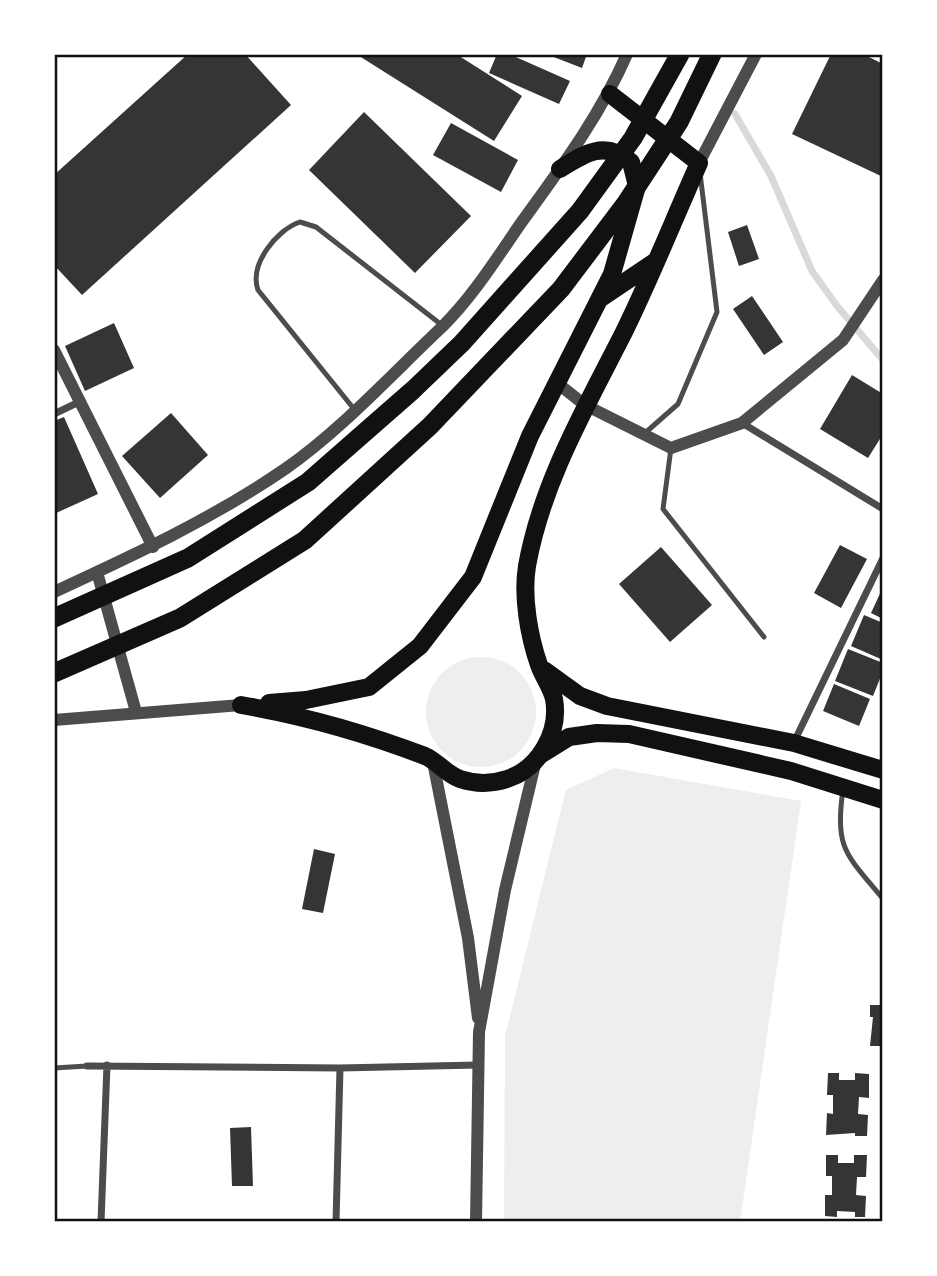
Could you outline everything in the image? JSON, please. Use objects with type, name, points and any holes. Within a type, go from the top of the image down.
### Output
[{"type":"highway","points":[[54,618],[188,558],[308,482],[385,416],[462,343],[565,230],[614,168],[680,54]]},
{"type":"highway","points":[[54,673],[180,618],[305,540],[430,426],[561,289],[626,203],[679,122],[712,54]]},
{"type":"main road","points":[[537,758],[549,740],[554,721],[550,683],[539,667],[524,591],[527,566],[552,483],[584,405],[624,331],[699,163],[610,94]]},
{"type":"main road","points":[[242,705],[306,700],[369,687],[421,646],[473,577],[530,436],[612,274],[636,186],[635,171],[623,155],[608,148],[592,150],[560,169]]},
{"type":"main road","points":[[600,298],[656,261]]},
{"type":"main road","points":[[539,667],[580,695],[607,706],[794,743],[883,770]]},
{"type":"main road","points":[[242,705],[296,714],[358,732],[433,762],[445,772],[476,783],[509,778],[569,737],[597,733],[629,734],[755,762],[883,800]]},
{"type":"street","points":[[54,592],[153,547],[216,513],[287,467],[355,410],[468,302],[610,94],[627,54]]},
{"type":"street","points":[[699,163],[756,54]]},
{"type":"street","points":[[557,383],[584,405],[671,448],[742,422],[843,340],[881,282]]},
{"type":"street","points":[[54,350],[153,547]]},
{"type":"street","points":[[54,414],[81,401]]},
{"type":"street","points":[[742,422],[883,509]]},
{"type":"street","points":[[794,743],[883,558]]},
{"type":"street","points":[[97,572],[136,712]]},
{"type":"street","points":[[54,720],[242,705]]},
{"type":"street","points":[[476,1222],[480,1032],[500,913],[537,758]]},
{"type":"street","points":[[433,762],[468,937],[480,1032]]},
{"type":"street","points":[[101,1222],[107,1065]]},
{"type":"street","points":[[88,1066],[340,1068],[478,1065]]},
{"type":"street","points":[[336,1222],[340,1068]]},
{"type":"lane","points":[[643,434],[678,404],[717,312],[699,163]]},
{"type":"lane","points":[[355,410],[258,290],[254,279],[255,268],[262,256],[286,230],[300,222],[316,227],[443,326]]},
{"type":"lane","points":[[671,448],[663,509],[764,637]]},
{"type":"lane","points":[[844,787],[838,825],[843,845],[883,899]]},
{"type":"lane","points":[[54,1068],[88,1066]]},
{"type":"shaded area","points":[[481,657],[502,662],[520,673],[531,691],[536,712],[531,733],[520,751],[502,762],[481,767],[460,762],[442,751],[431,733],[426,712],[431,691],[442,673],[460,662]]},
{"type":"shaded area","points":[[614,768],[801,801],[740,1222],[504,1222],[505,1036],[566,790]]},
{"type":"building","points":[[188,54],[245,54],[291,105],[82,295],[54,265],[54,175]]},
{"type":"building","points":[[356,54],[456,54],[522,96],[494,141]]},
{"type":"building","points":[[497,54],[509,54],[570,81],[559,104],[489,73]]},
{"type":"building","points":[[546,54],[587,54],[582,68]]},
{"type":"building","points":[[831,54],[863,54],[883,64],[883,177],[792,134]]},
{"type":"building","points":[[364,112],[471,216],[415,273],[309,170]]},
{"type":"building","points":[[451,123],[518,160],[501,192],[433,155]]},
{"type":"building","points":[[747,225],[759,259],[739,266],[728,232]]},
{"type":"building","points":[[752,296],[783,342],[764,355],[733,309]]},
{"type":"building","points":[[114,323],[134,368],[85,391],[65,346]]},
{"type":"building","points":[[852,375],[883,394],[883,434],[868,458],[820,429]]},
{"type":"building","points":[[171,413],[208,455],[160,498],[122,456]]},
{"type":"building","points":[[64,417],[98,494],[54,514],[54,421]]},
{"type":"building","points":[[840,545],[867,559],[841,608],[814,593]]},
{"type":"building","points":[[661,547],[712,605],[670,642],[619,584]]},
{"type":"building","points":[[883,587],[883,619],[871,613]]},
{"type":"building","points":[[864,615],[883,623],[883,660],[851,646]]},
{"type":"building","points":[[848,649],[883,663],[883,671],[873,696],[835,681]]},
{"type":"building","points":[[834,684],[870,699],[859,726],[823,711]]},
{"type":"building","points":[[314,849],[335,854],[323,913],[302,909]]},
{"type":"building","points":[[870,1005],[883,1005],[883,1046],[870,1046],[873,1017],[870,1017]]},
{"type":"building","points":[[828,1073],[839,1073],[839,1080],[855,1080],[855,1073],[869,1074],[869,1098],[859,1097],[858,1114],[868,1115],[867,1136],[855,1136],[855,1133],[826,1135],[827,1113],[833,1114],[833,1095],[827,1095]]},
{"type":"building","points":[[251,1127],[253,1186],[232,1186],[230,1128]]},
{"type":"building","points":[[826,1155],[838,1155],[838,1163],[854,1163],[854,1155],[867,1155],[866,1177],[857,1177],[856,1195],[866,1196],[865,1217],[855,1217],[855,1212],[837,1211],[837,1217],[825,1216],[825,1195],[832,1195],[832,1176],[826,1176]]},
{"type":"waterway","points":[[735,114],[771,176],[812,271],[837,306],[883,360]]}]
